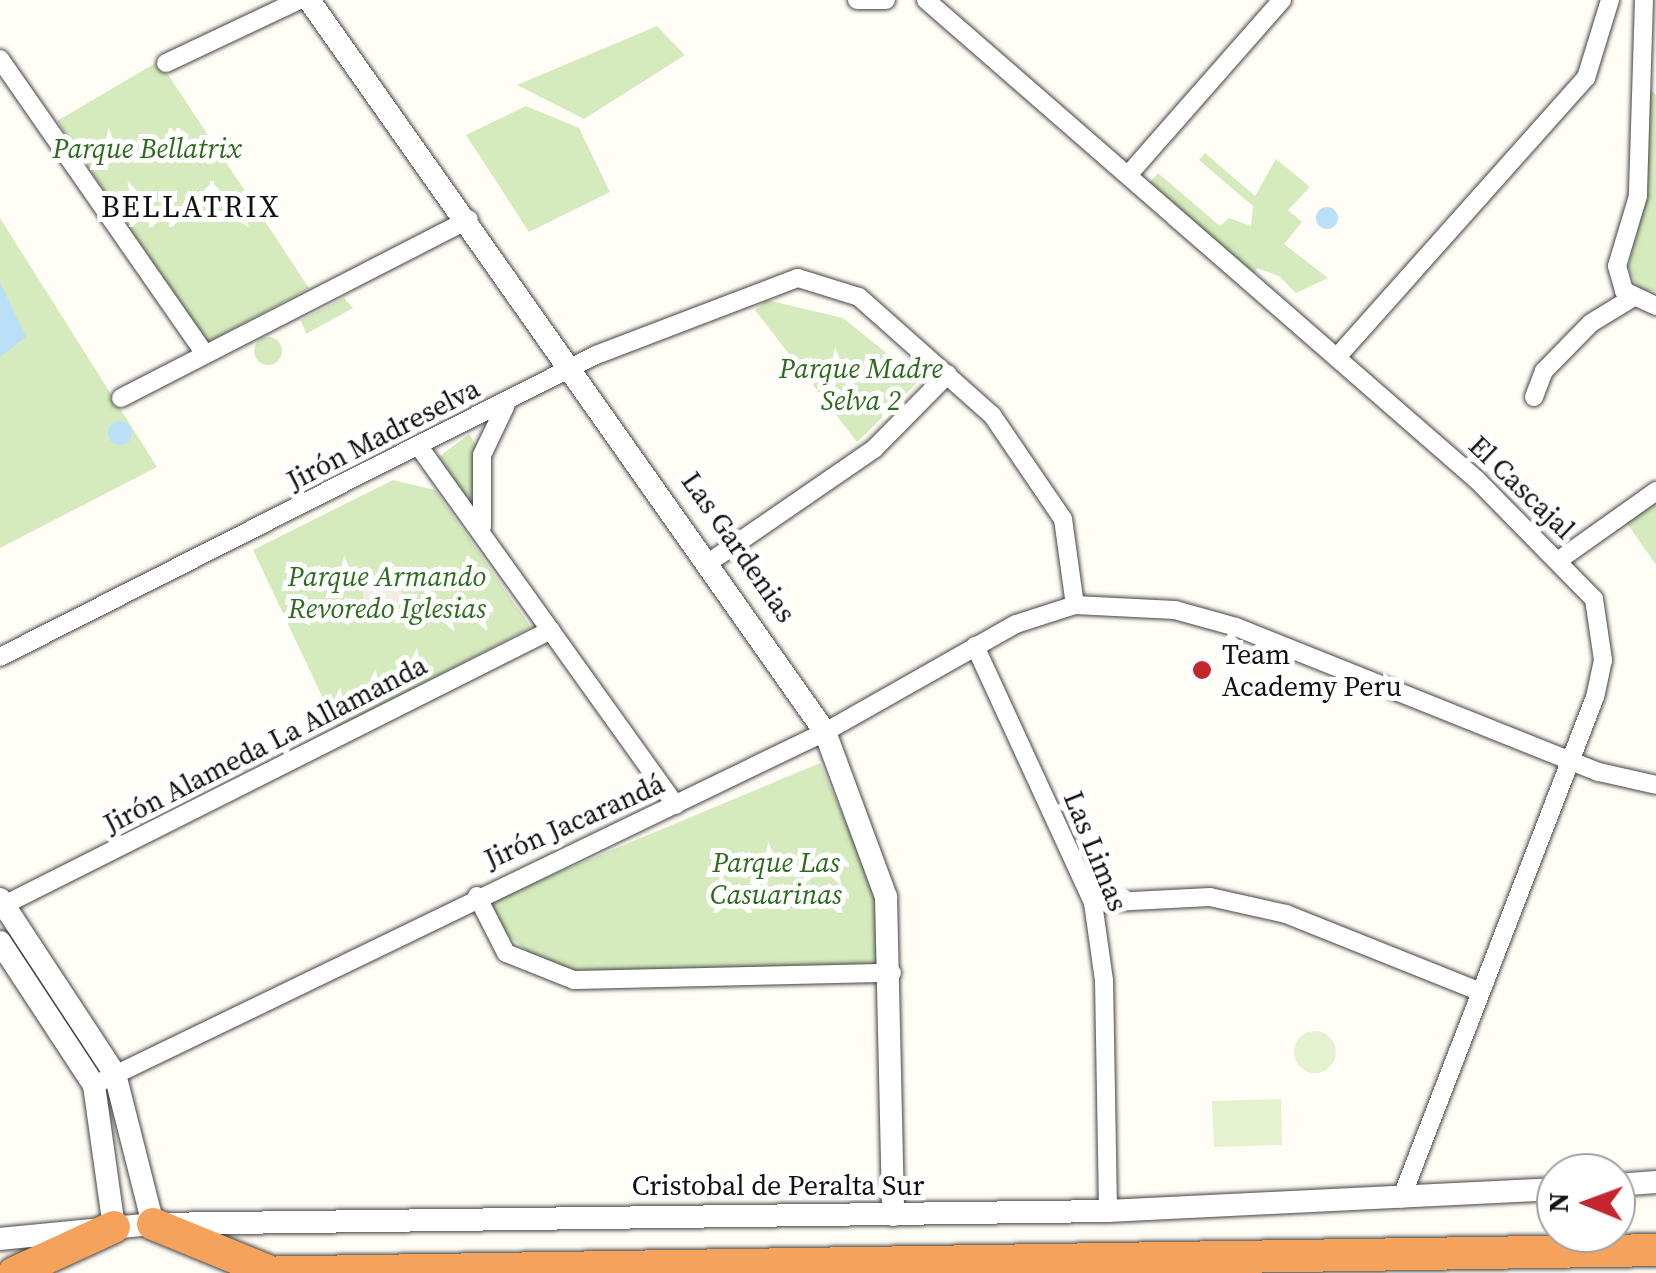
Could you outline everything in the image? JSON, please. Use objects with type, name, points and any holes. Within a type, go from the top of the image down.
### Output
[{"type":"highway","points":[[154,1224],[257,1272],[1656,1250]]},
{"type":"highway","points":[[14,1273],[114,1227]]},
{"type":"street","points":[[166,63],[299,0]]},
{"type":"street","name":"Las Gardenias","points":[[308,0],[575,366],[825,732],[886,897],[892,973],[893,1215]]},
{"type":"street","points":[[856,0],[886,0]]},
{"type":"street","name":"El Cascajal","points":[[926,0],[1338,356],[1560,560],[1594,599],[1602,626],[1595,696],[1401,1199]]},
{"type":"street","points":[[1129,174],[1282,0]]},
{"type":"street","points":[[1338,356],[1586,78],[1610,0]]},
{"type":"street","points":[[1644,0],[1638,196],[1617,266],[1632,298],[1656,306]]},
{"type":"street","points":[[0,59],[204,354]]},
{"type":"street","points":[[122,398],[470,219]]},
{"type":"street","name":"Jirón Madreselva","points":[[0,657],[420,448],[575,366],[716,302],[798,278],[858,296],[948,374]]},
{"type":"street","points":[[1534,397],[1544,371],[1591,323],[1632,298]]},
{"type":"street","points":[[711,561],[874,448],[948,374],[992,415],[1063,519],[1074,606],[1175,610],[1236,628],[1570,758],[1656,784]]},
{"type":"street","points":[[484,537],[482,455],[508,400]]},
{"type":"street","points":[[420,448],[676,805]]},
{"type":"street","points":[[1560,560],[1656,491]]},
{"type":"street","name":"Jirón Jacarandá","points":[[104,1080],[476,896],[825,732],[975,646],[1074,606]]},
{"type":"street","name":"Jirón Alameda La Allamanda","points":[[2,902],[551,630]]},
{"type":"street","name":"Las Limas","points":[[975,646],[1093,903],[1104,980],[1108,1210]]},
{"type":"street","points":[[476,896],[506,954],[574,980],[892,973]]},
{"type":"street","points":[[1093,903],[1210,897],[1286,914],[1479,991]]},
{"type":"street","points":[[2,902],[104,1080],[154,1224]]},
{"type":"street","points":[[0,942],[104,1080],[114,1227]]},
{"type":"street","name":"Cristobal de Peralta Sur","points":[[0,1239],[154,1224],[1108,1210],[1536,1190]]},
{"type":"green space","points":[[657,26],[685,55],[584,119],[517,85]]},
{"type":"green space","name":"Parque Bellatrix","points":[[159,61],[309,288],[207,343],[57,121]]},
{"type":"green space","points":[[1648,87],[1656,95],[1656,291],[1638,290],[1628,267],[1648,193]]},
{"type":"green space","points":[[526,106],[579,128],[610,192],[529,232],[466,135]]},
{"type":"green space","points":[[1205,153],[1255,196],[1276,159],[1310,187],[1288,210],[1302,222],[1284,244],[1328,278],[1296,293],[1279,276],[1257,268],[1253,276],[1149,183],[1158,173],[1220,226],[1229,218],[1251,226],[1253,206],[1199,160]]},
{"type":"green space","points":[[0,218],[157,467],[0,548]]},
{"type":"green space","points":[[344,298],[353,308],[306,334],[301,320]]},
{"type":"green space","name":"Parque Madre Selva 2","points":[[767,300],[843,318],[920,380],[857,442],[755,310]]},
{"type":"green space","points":[[268,337],[278,341],[282,351],[278,361],[268,365],[258,361],[254,351],[258,341]]},
{"type":"green space","points":[[469,434],[477,446],[471,506],[439,457]]},
{"type":"green space","name":"Parque Armando Revoredo Iglesias","points":[[393,480],[435,490],[531,627],[337,728],[253,550]]},
{"type":"green space","points":[[1656,496],[1656,565],[1622,516]]},
{"type":"green space","name":"Parque Las Casuarinas","points":[[820,763],[875,889],[881,966],[580,971],[541,963],[497,926],[490,901]]},
{"type":"green space","points":[[1315,1031],[1330,1037],[1336,1052],[1330,1067],[1315,1073],[1300,1067],[1294,1052],[1300,1037]]},
{"type":"green space","points":[[1281,1099],[1282,1145],[1214,1147],[1212,1101]]},
{"type":"shaded area","points":[[382,574],[395,580],[401,593],[395,606],[382,612],[369,606],[363,593],[369,580]]},
{"type":"water","points":[[1327,207],[1335,210],[1335,226],[1327,229],[1319,226],[1316,218],[1319,210]]},
{"type":"water","points":[[0,282],[26,337],[0,357]]},
{"type":"water","points":[[120,421],[129,424],[129,442],[120,445],[111,442],[108,433],[111,424]]},
{"type":"place","name":"Team Academy Peru","points":[[1202,670]]},
{"type":"district","name":"BELLATRIX","points":[[191,207]]}]
